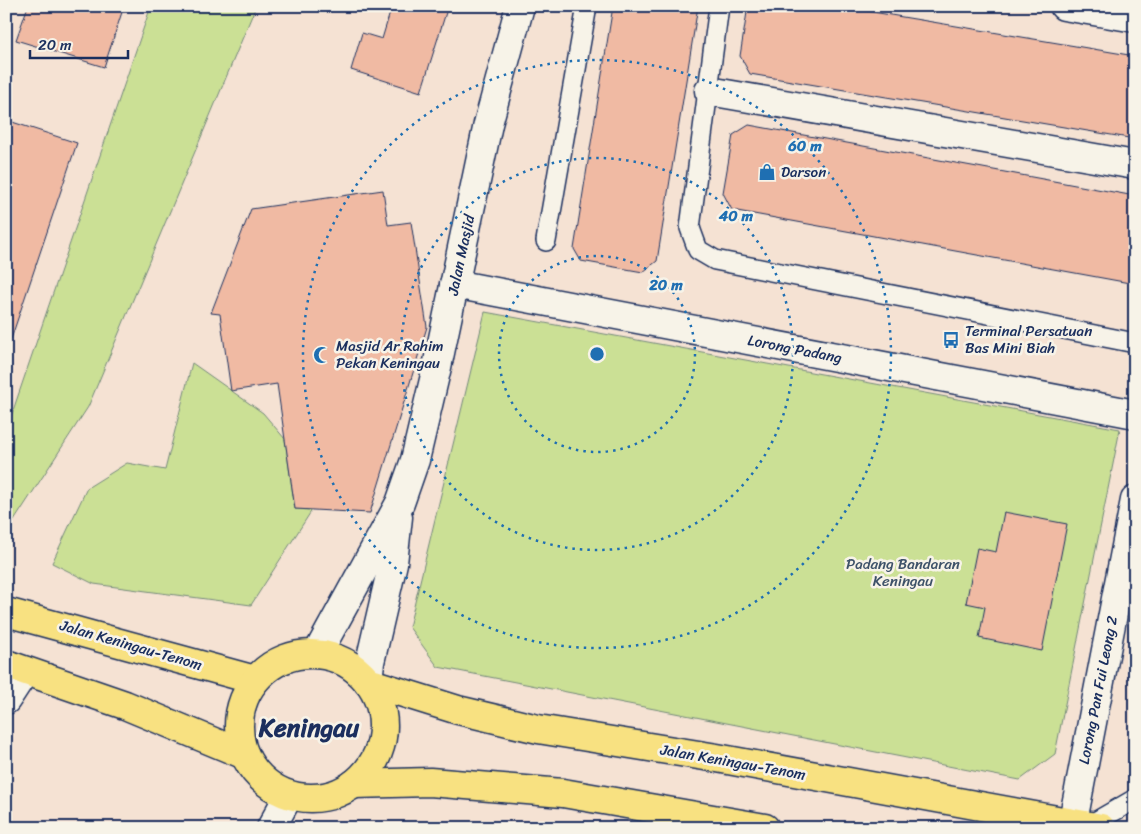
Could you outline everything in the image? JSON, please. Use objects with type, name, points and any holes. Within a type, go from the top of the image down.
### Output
[{"type":"main road","name":"Jalan Keningau-Tenom","points":[[6,612],[255,680]]},
{"type":"main road","points":[[317,654],[336,658],[354,668],[368,682],[379,702],[383,725],[380,747],[370,768],[354,784],[334,794],[312,798],[289,795],[271,786],[256,772],[245,755],[240,736],[240,716],[245,697],[255,680],[268,668],[283,660],[300,655],[317,654]]},
{"type":"main road","points":[[15,667],[126,705],[245,755]]},
{"type":"main road","name":"Jalan Keningau-Tenom","points":[[368,682],[458,710],[538,729],[717,758],[1088,825]]},
{"type":"main road","points":[[354,784],[430,782],[563,793],[765,828]]},
{"type":"street","name":"Jalan Masjid","points":[[400,503],[415,460],[437,367],[488,124],[520,6]]},
{"type":"street","points":[[1064,6],[1135,18]]},
{"type":"street","points":[[709,91],[1135,164]]},
{"type":"street","name":"Lorong Padang","points":[[454,284],[1135,414]]},
{"type":"street","name":"Lorong Pan Fui Leong 2","points":[[1088,825],[1135,500]]},
{"type":"street","points":[[317,654],[400,503]]},
{"type":"street","points":[[368,682],[370,662],[393,563],[400,503]]},
{"type":"street","points":[[6,700],[15,667]]},
{"type":"street","points":[[271,828],[289,795]]},
{"type":"lane","points":[[546,241],[587,6]]},
{"type":"lane","points":[[719,6],[690,228],[698,250],[715,260],[1135,343]]},
{"type":"lane","points":[[1088,825],[1135,799]]},
{"type":"green space","points":[[151,6],[256,6],[88,407],[10,527],[6,526],[6,431]]},
{"type":"green space","name":"Padang Bandaran Keningau","points":[[485,312],[1120,429],[1055,754],[1020,780],[438,667],[409,627]]},
{"type":"green space","points":[[192,363],[263,413],[285,439],[295,509],[312,510],[251,605],[94,584],[52,563],[87,488],[127,463],[165,470]]},
{"type":"building","points":[[28,6],[124,6],[104,67],[16,40]]},
{"type":"building","points":[[392,6],[448,6],[421,92],[351,70],[362,33],[382,39]]},
{"type":"building","points":[[613,6],[698,6],[657,261],[643,272],[581,261],[574,249]]},
{"type":"building","points":[[748,6],[837,6],[1135,56],[1135,139],[750,74],[740,56]]},
{"type":"building","points":[[6,120],[77,143],[11,339],[6,338]]},
{"type":"building","points":[[749,125],[1135,196],[1135,284],[732,210],[723,193],[733,135]]},
{"type":"building","name":"Masjid Ar Rahim Pekan Keningau","points":[[383,190],[388,225],[411,222],[427,327],[370,513],[295,509],[277,384],[231,391],[220,314],[211,313],[251,209]]},
{"type":"building","points":[[1004,512],[1067,524],[1042,651],[979,638],[985,607],[966,603],[977,548],[996,552]]},
{"type":"place","name":"Darson","points":[[767,172]]},
{"type":"place","name":"Terminal Persatuan Bas Mini Biah","points":[[951,340]]},
{"type":"place","name":"Masjid Ar Rahim Pekan Keningau","points":[[322,355]]},
{"type":"district","name":"Keningau","points":[[309,727]]}]
